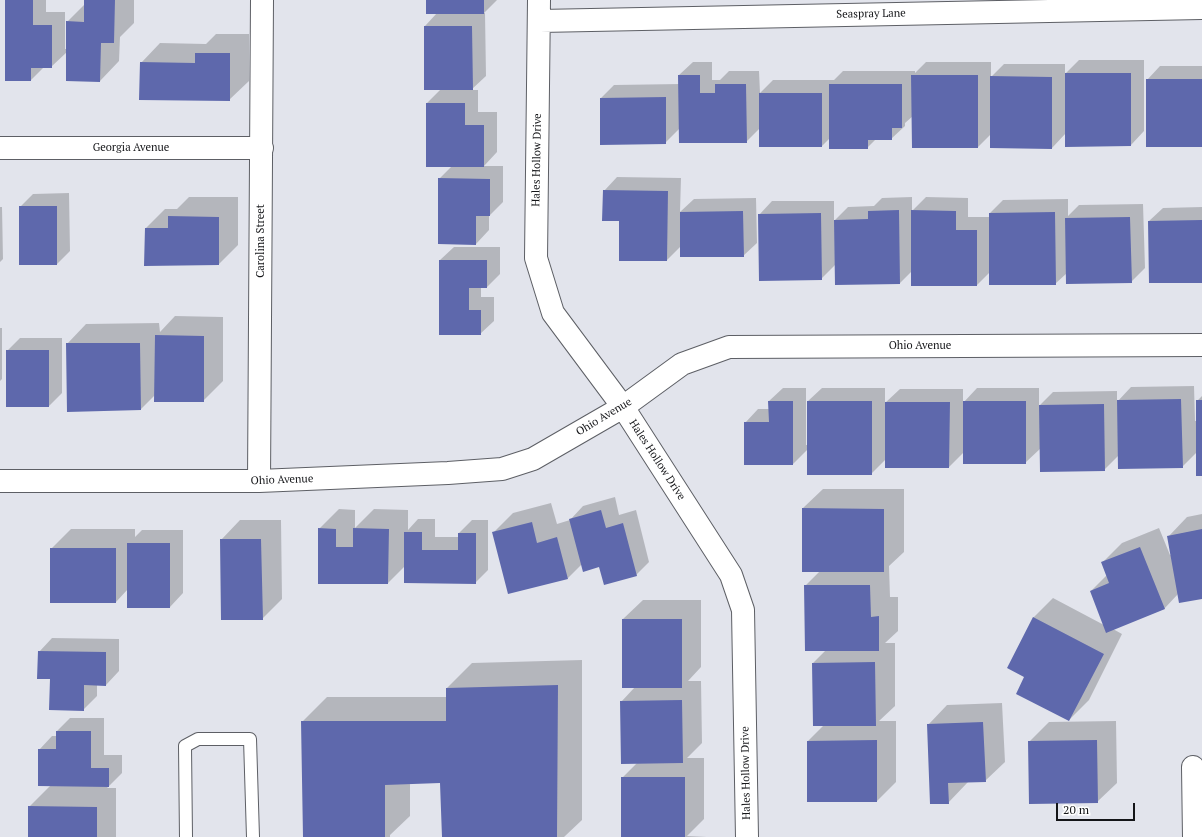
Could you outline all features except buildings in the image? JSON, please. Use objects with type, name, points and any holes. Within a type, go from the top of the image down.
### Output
[{"type":"street","name":"Carolina Street","points":[[259,481],[262,0]]},
{"type":"street","name":"Seaspray Lane","points":[[540,10],[1202,8]]},
{"type":"street","name":"Hales Hollow Drive","points":[[540,10],[536,258],[553,313],[623,407],[731,575],[742,610],[747,837]]},
{"type":"street","name":"Georgia Avenue","points":[[0,148],[262,148]]},
{"type":"street","name":"Ohio Avenue","points":[[0,480],[259,481],[448,473],[502,469],[533,459],[623,407],[682,364],[729,346],[1202,345]]},
{"type":"street","points":[[1193,767],[1194,837]]},
{"type":"lane","points":[[186,837],[185,746],[198,738],[250,739],[253,837]]}]
